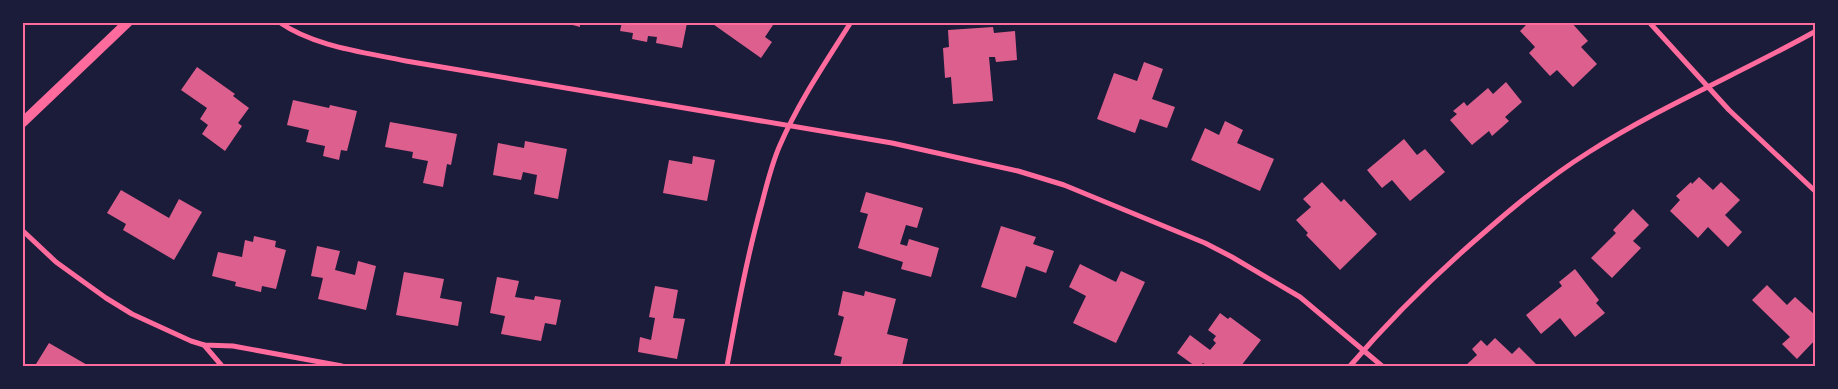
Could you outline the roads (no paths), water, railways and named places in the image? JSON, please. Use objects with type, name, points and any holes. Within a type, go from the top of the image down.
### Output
[{"type":"main road","points":[[22,123],[128,22]]},
{"type":"street","points":[[279,22],[310,38],[332,45],[406,61],[892,143],[1018,170],[1064,185],[1205,243],[1232,257],[1300,297],[1382,366]]},
{"type":"street","points":[[727,366],[741,287],[772,167],[790,125],[812,83],[851,22]]},
{"type":"street","points":[[1649,22],[1729,110],[1816,192]]},
{"type":"street","points":[[1350,366],[1394,316],[1438,273],[1534,190],[1589,152],[1662,109],[1816,31]]},
{"type":"street","points":[[22,230],[56,262],[106,298],[132,314],[204,346],[233,346],[342,366]]},
{"type":"street","points":[[204,346],[222,366]]},
{"type":"street","points":[[302,366],[306,360]]}]
